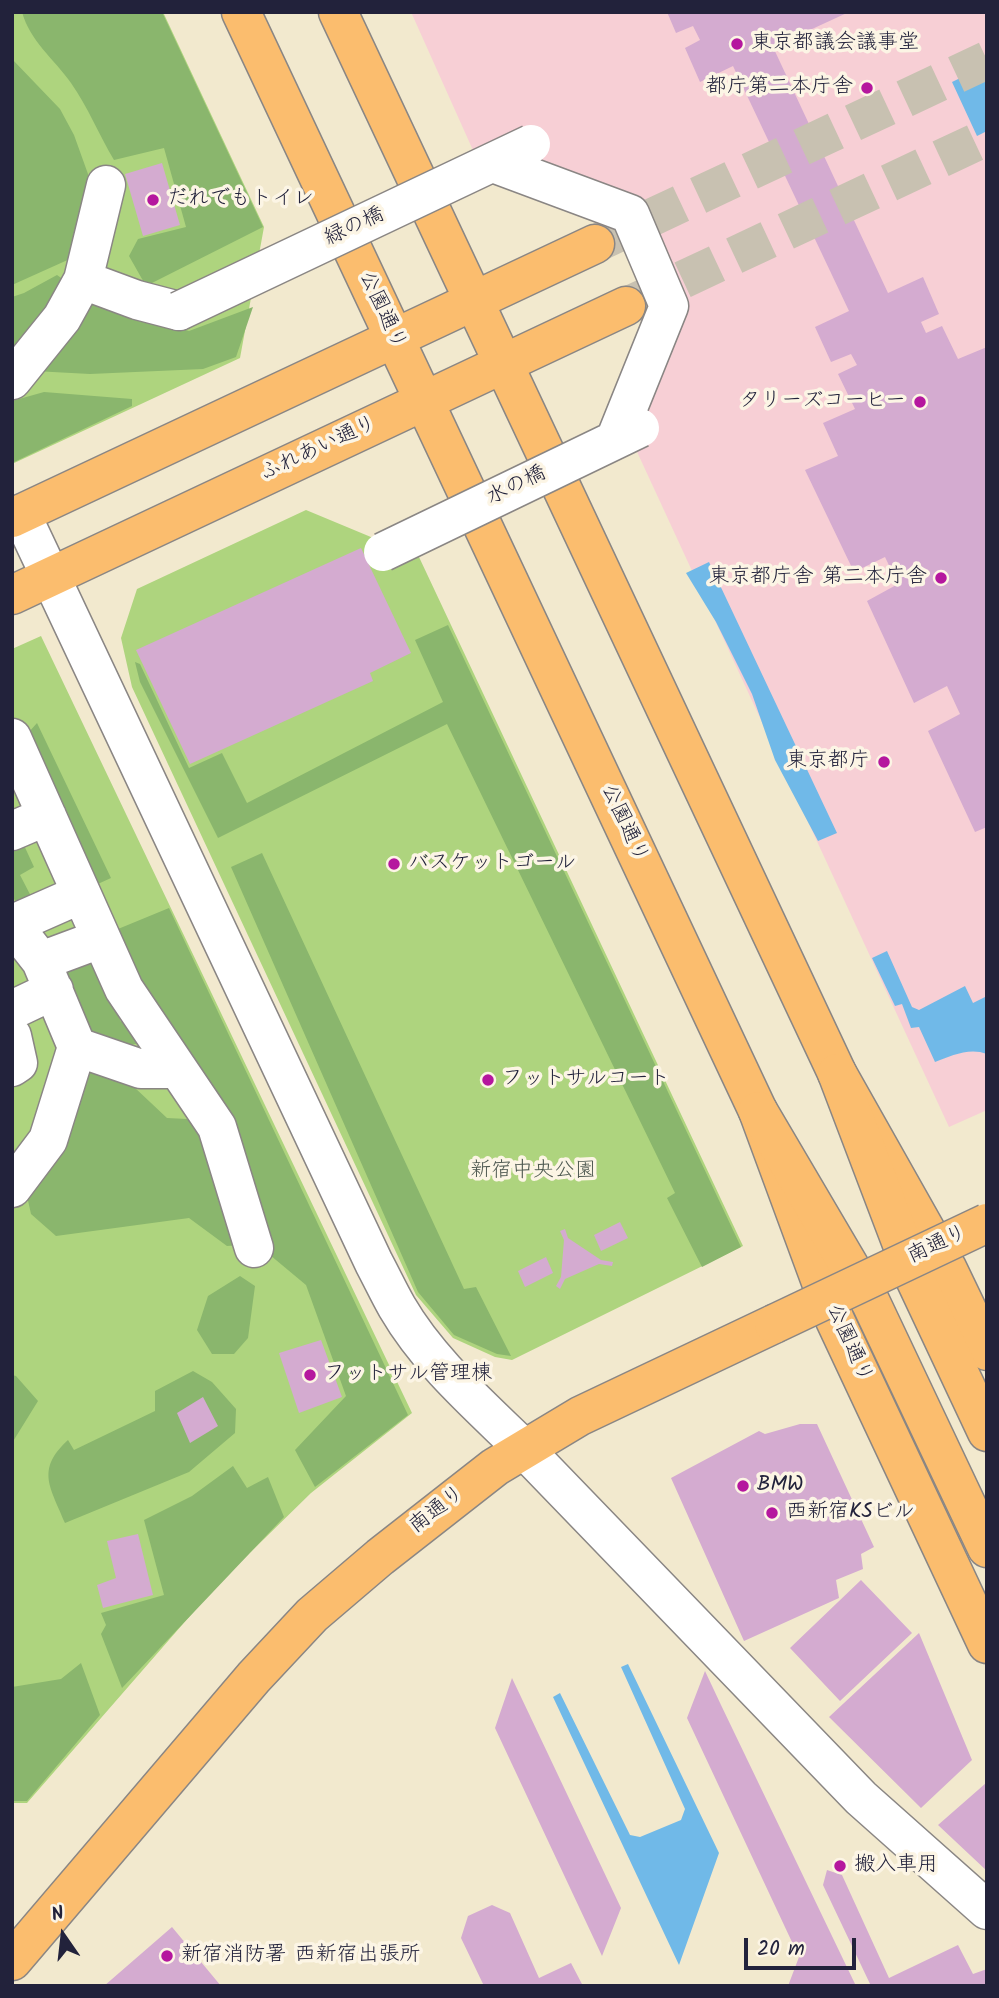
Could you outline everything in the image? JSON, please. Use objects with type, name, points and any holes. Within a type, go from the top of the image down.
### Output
[{"type":"main road","name":"公園通り","points":[[241,12],[758,1111],[835,1320],[987,1644]]},
{"type":"main road","points":[[338,12],[837,1073],[947,1268],[987,1351]]},
{"type":"main road","points":[[17,516],[595,244]]},
{"type":"main road","name":"ふれあい通り","points":[[12,595],[626,306]]},
{"type":"main road","points":[[837,1073],[916,1281],[987,1432]]},
{"type":"main road","points":[[758,1111],[871,1303],[987,1548]]},
{"type":"main road","name":"南通り","points":[[12,1961],[254,1677],[312,1615],[390,1549],[495,1467],[580,1416],[987,1223]]},
{"type":"street","name":"緑の橋","points":[[83,281],[136,300],[179,311],[531,144]]},
{"type":"street","points":[[493,163],[630,214],[669,306],[615,440]]},
{"type":"street","points":[[12,380],[62,318],[83,281],[106,185]]},
{"type":"street","name":"水の橋","points":[[383,552],[651,422]]},
{"type":"street","points":[[17,516],[50,577],[374,1264],[398,1309],[437,1361],[469,1395],[861,1798],[987,1910]]},
{"type":"street","points":[[12,738],[124,989],[217,1127],[254,1248]]},
{"type":"street","points":[[12,831],[47,817]]},
{"type":"street","points":[[12,1188],[48,1140],[77,1047],[47,976],[13,924],[81,894]]},
{"type":"street","points":[[12,1010],[47,976],[100,939]]},
{"type":"street","points":[[12,1036],[18,1063],[12,1067]]},
{"type":"street","points":[[77,1047],[141,1069],[177,1069]]},
{"type":"shaded area","name":"東京都庁","points":[[411,12],[987,12],[987,1110],[949,1127],[620,415],[660,308],[617,217],[476,157]]},
{"type":"green space","points":[[12,12],[163,12],[264,227],[240,358],[12,464]]},
{"type":"green space","points":[[22,12],[162,12],[263,227],[146,286],[129,256],[138,239],[186,227],[164,148],[114,160],[77,92],[37,41]]},
{"type":"green space","points":[[12,59],[60,109],[74,135],[88,174],[86,218],[72,258],[12,285]]},
{"type":"green space","points":[[57,275],[64,280],[62,301],[12,356],[12,297]]},
{"type":"green space","points":[[85,302],[102,302],[189,331],[253,307],[236,357],[203,369],[90,374],[34,371]]},
{"type":"green space","points":[[44,392],[132,399],[132,406],[12,463],[12,401]]},
{"type":"green space","name":"新宿中央公園","points":[[306,510],[419,557],[743,1246],[512,1360],[495,1357],[453,1338],[416,1295],[132,687],[121,638],[137,589]]},
{"type":"green space","points":[[448,625],[741,1247],[702,1267],[667,1198],[675,1193],[447,724],[218,838],[140,682],[135,662],[140,664],[189,768],[222,753],[247,803],[443,702],[415,640]]},
{"type":"green space","points":[[41,636],[412,1413],[311,1493],[216,1586],[27,1803],[12,1803],[12,649]]},
{"type":"green space","points":[[37,723],[111,878],[89,888],[78,854],[81,845],[29,732]]},
{"type":"green space","points":[[22,841],[34,867],[20,875],[35,904],[24,910],[12,897],[12,845]]},
{"type":"green space","points":[[262,853],[464,1289],[476,1287],[511,1356],[497,1354],[454,1335],[418,1292],[231,867]]},
{"type":"green space","points":[[169,908],[408,1415],[315,1487],[295,1450],[346,1396],[306,1285],[264,1250],[118,929]]},
{"type":"green space","points":[[94,963],[121,1022],[130,1018],[140,1043],[108,1043],[88,1028],[81,1016],[65,973]]},
{"type":"green space","points":[[86,1066],[117,1071],[167,1118],[187,1119],[204,1132],[242,1245],[227,1246],[189,1218],[56,1236],[31,1214],[27,1196]]},
{"type":"green space","points":[[240,1276],[255,1286],[248,1338],[234,1354],[212,1354],[197,1330],[208,1296]]},
{"type":"green space","points":[[193,1371],[212,1382],[236,1409],[235,1433],[189,1472],[65,1523],[49,1480],[49,1470],[58,1451],[68,1440],[74,1450],[155,1411],[155,1391]]},
{"type":"green space","points":[[12,1375],[16,1376],[38,1401],[12,1443]]},
{"type":"green space","points":[[233,1466],[247,1488],[268,1477],[284,1517],[122,1688],[101,1634],[106,1625],[101,1613],[164,1595],[144,1520],[192,1496]]},
{"type":"green space","points":[[81,1663],[100,1715],[27,1801],[12,1801],[12,1687],[61,1679]]},
{"type":"water","points":[[987,65],[987,131],[977,136],[952,82]]},
{"type":"water","points":[[709,562],[837,833],[818,841],[775,760],[752,694],[716,622],[686,573]]},
{"type":"water","points":[[887,951],[912,1007],[919,1010],[965,986],[973,1003],[987,996],[987,1054],[967,1052],[935,1062],[919,1027],[911,1028],[902,1004],[895,1006],[872,958]]},
{"type":"water","points":[[628,1664],[719,1853],[679,1965],[553,1697],[560,1693],[630,1835],[640,1837],[681,1820],[685,1809],[621,1667]]},
{"type":"building","name":"東京都庁舎 第二本庁舎","points":[[667,12],[849,12],[773,47],[888,293],[923,277],[939,314],[921,322],[926,333],[942,326],[958,359],[987,347],[987,827],[975,832],[928,731],[960,714],[947,686],[914,703],[867,601],[898,584],[885,557],[854,572],[805,470],[838,456],[823,423],[855,409],[838,374],[857,365],[851,354],[831,362],[815,327],[849,311],[733,66],[700,82],[685,48],[700,40],[693,26],[676,33]]},
{"type":"building","name":"だれでもトイレ","points":[[162,163],[180,225],[143,236],[125,174]]},
{"type":"building","points":[[361,548],[411,653],[370,673],[373,681],[190,764],[136,650]]},
{"type":"building","points":[[620,1222],[628,1238],[601,1251],[594,1235]]},
{"type":"building","points":[[565,1229],[568,1238],[601,1260],[613,1262],[612,1266],[599,1264],[565,1279],[560,1289],[556,1286],[561,1277],[564,1240],[560,1231]]},
{"type":"building","points":[[546,1257],[553,1273],[525,1287],[518,1271]]},
{"type":"building","name":"フットサル管理棟","points":[[321,1340],[342,1397],[299,1413],[279,1353]]},
{"type":"building","points":[[203,1397],[218,1426],[190,1443],[177,1413]]},
{"type":"building","name":"西新宿KSビル","points":[[800,1424],[817,1424],[874,1547],[861,1554],[863,1569],[836,1580],[839,1598],[744,1641],[671,1478],[759,1431],[765,1434]]},
{"type":"building","points":[[138,1534],[153,1595],[103,1608],[97,1585],[116,1578],[107,1541]]},
{"type":"building","points":[[861,1580],[912,1633],[840,1701],[790,1648]]},
{"type":"building","points":[[919,1633],[972,1760],[921,1808],[829,1717]]},
{"type":"building","points":[[705,1671],[856,1986],[788,1986],[799,1957],[687,1718]]},
{"type":"building","points":[[512,1678],[621,1908],[602,1956],[495,1728]]},
{"type":"building","points":[[987,1784],[987,1871],[938,1825]]},
{"type":"building","points":[[827,1870],[842,1875],[889,1978],[958,1945],[973,1974],[987,1969],[987,1986],[871,1986],[823,1885]]},
{"type":"building","points":[[492,1905],[510,1913],[539,1978],[571,1963],[583,1986],[484,1986],[461,1938],[468,1916]]},
{"type":"building","name":"新宿消防署 西新宿出張所","points":[[172,1927],[221,1986],[104,1986]]},
{"type":"tunnel","points":[[595,244],[987,60]]},
{"type":"tunnel","points":[[631,304],[987,137]]},
{"type":"place","name":"東京都議会議事堂","points":[[737,44]]},
{"type":"place","name":"都庁第二本庁舎","points":[[867,88]]},
{"type":"place","name":"だれでもトイレ","points":[[153,200]]},
{"type":"place","name":"タリーズコーヒー","points":[[920,402]]},
{"type":"place","name":"東京都庁舎 第二本庁舎","points":[[941,578]]},
{"type":"place","name":"東京都庁","points":[[884,762]]},
{"type":"place","name":"バスケットゴール","points":[[394,864]]},
{"type":"place","name":"フットサルコート","points":[[488,1080]]},
{"type":"place","name":"フットサル管理棟","points":[[310,1375]]},
{"type":"place","name":"BMW","points":[[743,1486]]},
{"type":"place","name":"西新宿KSビル","points":[[772,1513]]},
{"type":"place","name":"搬入車用","points":[[840,1866]]},
{"type":"place","name":"新宿消防署 西新宿出張所","points":[[167,1956]]}]
